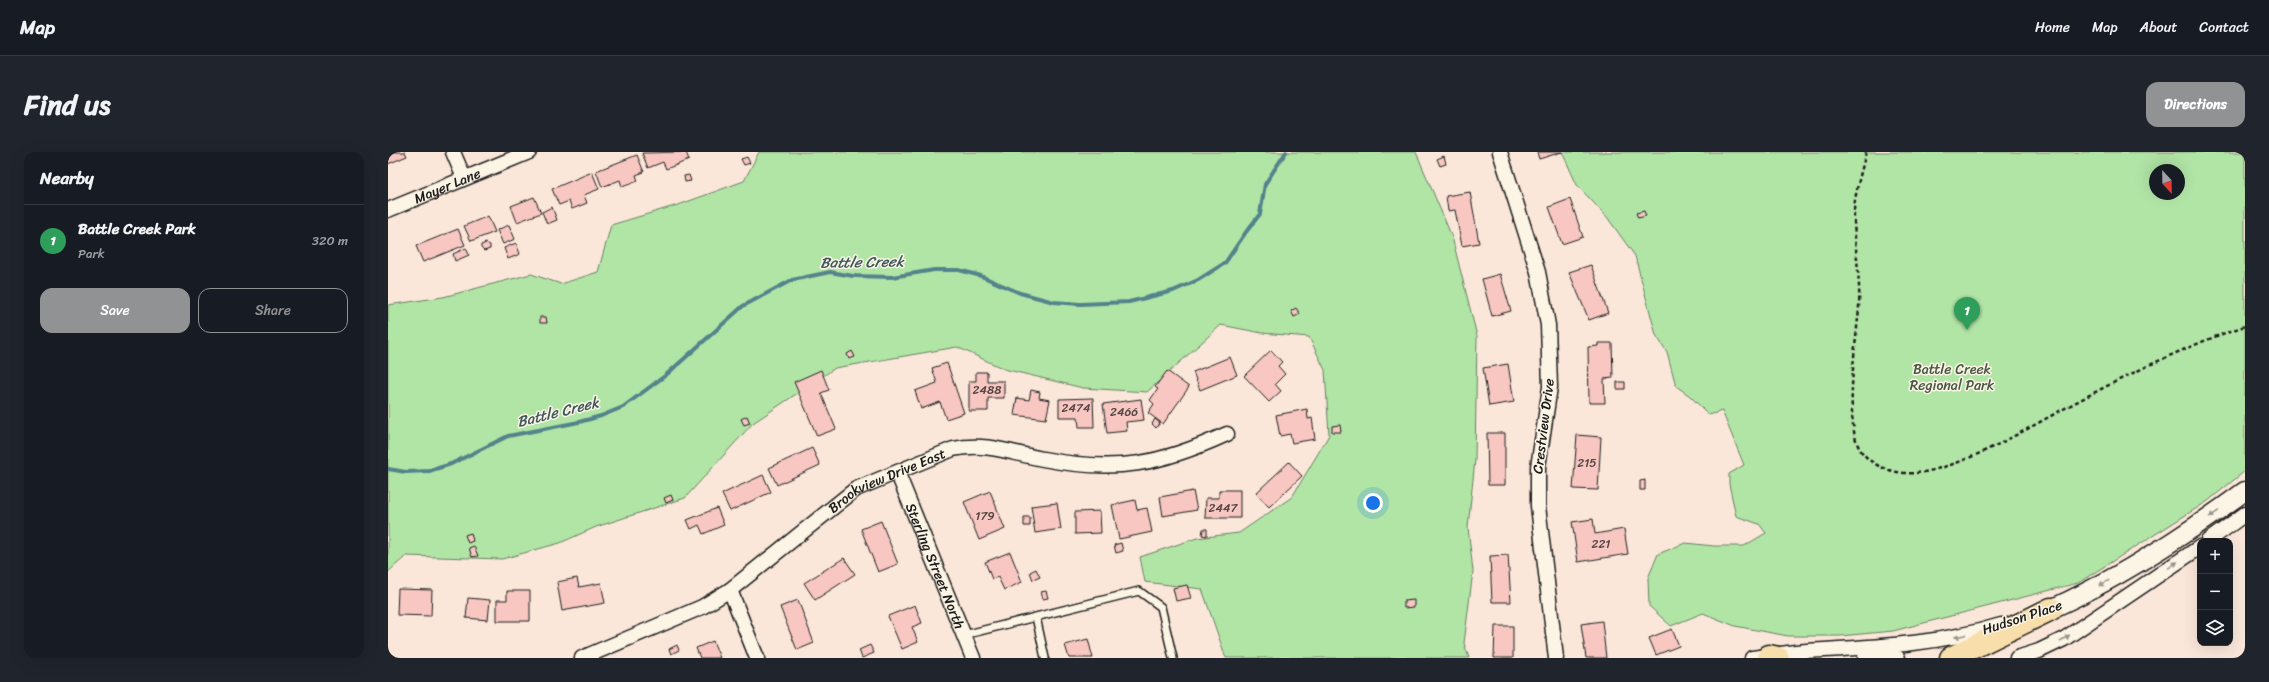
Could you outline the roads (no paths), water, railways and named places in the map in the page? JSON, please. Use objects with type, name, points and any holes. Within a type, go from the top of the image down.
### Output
[{"type":"highway","points":[[1951,658],[2051,609]]},
{"type":"street","points":[[453,152],[464,178]]},
{"type":"street","name":"Mayer Lane","points":[[388,210],[529,152]]},
{"type":"street","name":"Crestview Drive","points":[[1500,152],[1538,272],[1548,325],[1550,387],[1537,482],[1538,506],[1556,658]]},
{"type":"street","name":"Brookview Drive East","points":[[585,658],[702,607],[730,590],[856,490],[898,474],[953,449],[969,446],[988,446],[1064,463],[1122,466],[1180,455],[1227,434]]},
{"type":"street","name":"Sterling Street North","points":[[898,474],[973,658]]},
{"type":"street","name":"Hudson Place","points":[[1767,657],[1806,651],[1882,647],[1933,641],[1983,630],[2051,609],[2096,587],[2146,558],[2245,491]]},
{"type":"street","points":[[2212,538],[2245,514]]},
{"type":"street","points":[[2017,658],[2039,651],[2064,639],[2197,549]]},
{"type":"street","points":[[730,590],[758,658]]},
{"type":"street","name":"Hudson Place","points":[[1767,657],[1898,658]]},
{"type":"lane","points":[[964,635],[1139,591],[1161,607],[1173,658]]},
{"type":"lane","points":[[1036,617],[1045,658]]},
{"type":"waterway","name":"Battle Creek","points":[[388,469],[406,472],[429,471],[451,464],[508,436],[579,422],[601,416],[623,407],[666,375],[743,306],[792,280],[830,272],[853,276],[892,277],[934,270],[959,270],[981,276],[1020,293],[1054,302],[1080,304],[1129,302],[1173,291],[1198,280],[1225,263],[1260,214],[1265,184],[1286,152]]},
{"type":"place","name":"Battle Creek Park","points":[[1967,330]]},
{"type":"park label","name":"Battle Creek Regional Park","points":[[1952,378]]}]
